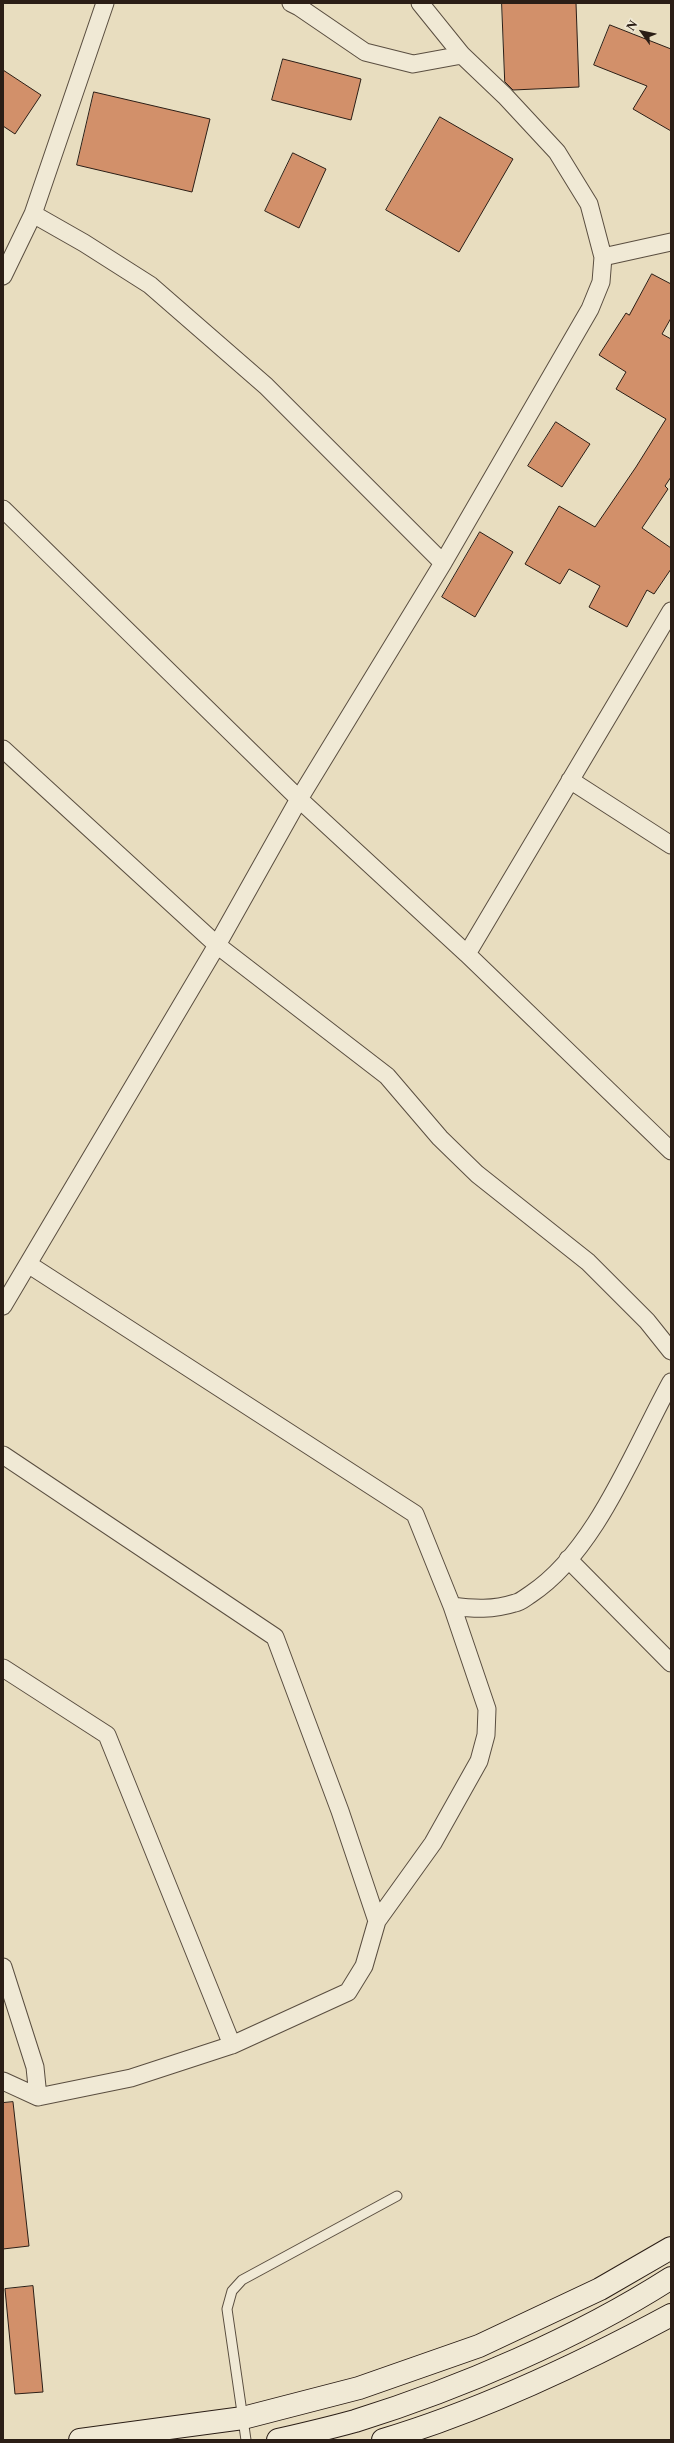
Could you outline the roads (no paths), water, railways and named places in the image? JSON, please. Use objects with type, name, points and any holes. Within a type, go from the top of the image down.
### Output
[{"type":"main road","points":[[80,2440],[243,2418],[360,2388],[479,2346],[600,2289],[671,2248]]},
{"type":"main road","points":[[278,2440],[354,2421],[466,2382],[561,2338],[671,2278]]},
{"type":"main road","points":[[383,2440],[412,2431],[516,2390],[628,2338],[671,2315]]},
{"type":"street","points":[[3,276],[33,214],[105,3]]},
{"type":"street","points":[[291,3],[300,7],[364,52],[413,64],[462,55]]},
{"type":"street","points":[[3,1306],[216,945],[299,799],[443,563],[590,309],[601,282],[603,257],[589,204],[557,152],[505,96],[462,55],[420,3]]},
{"type":"street","points":[[33,214],[84,243],[150,285],[266,386],[443,563]]},
{"type":"street","points":[[603,257],[671,242]]},
{"type":"street","points":[[3,509],[299,799],[467,954],[669,1145]]},
{"type":"street","points":[[467,954],[671,611]]},
{"type":"street","points":[[3,749],[216,945],[387,1076],[440,1138],[477,1174],[588,1262],[647,1321],[671,1351]]},
{"type":"street","points":[[570,780],[671,845]]},
{"type":"street","points":[[3,2081],[38,2097],[131,2078],[232,2045],[348,1992],[364,1966],[377,1921],[434,1843],[478,1761],[486,1735],[487,1709],[452,1606],[415,1514],[28,1264]]},
{"type":"street","points":[[452,1606],[484,1610],[517,1603],[547,1583],[589,1532],[619,1482],[671,1382]]},
{"type":"street","points":[[3,1455],[275,1638],[340,1811],[377,1921]]},
{"type":"street","points":[[568,1559],[671,1663]]},
{"type":"street","points":[[3,1668],[107,1735],[232,2045]]},
{"type":"street","points":[[3,1967],[35,2067],[38,2097]]},
{"type":"lane","points":[[246,2440],[227,2308],[232,2291],[242,2280],[397,2196]]}]
